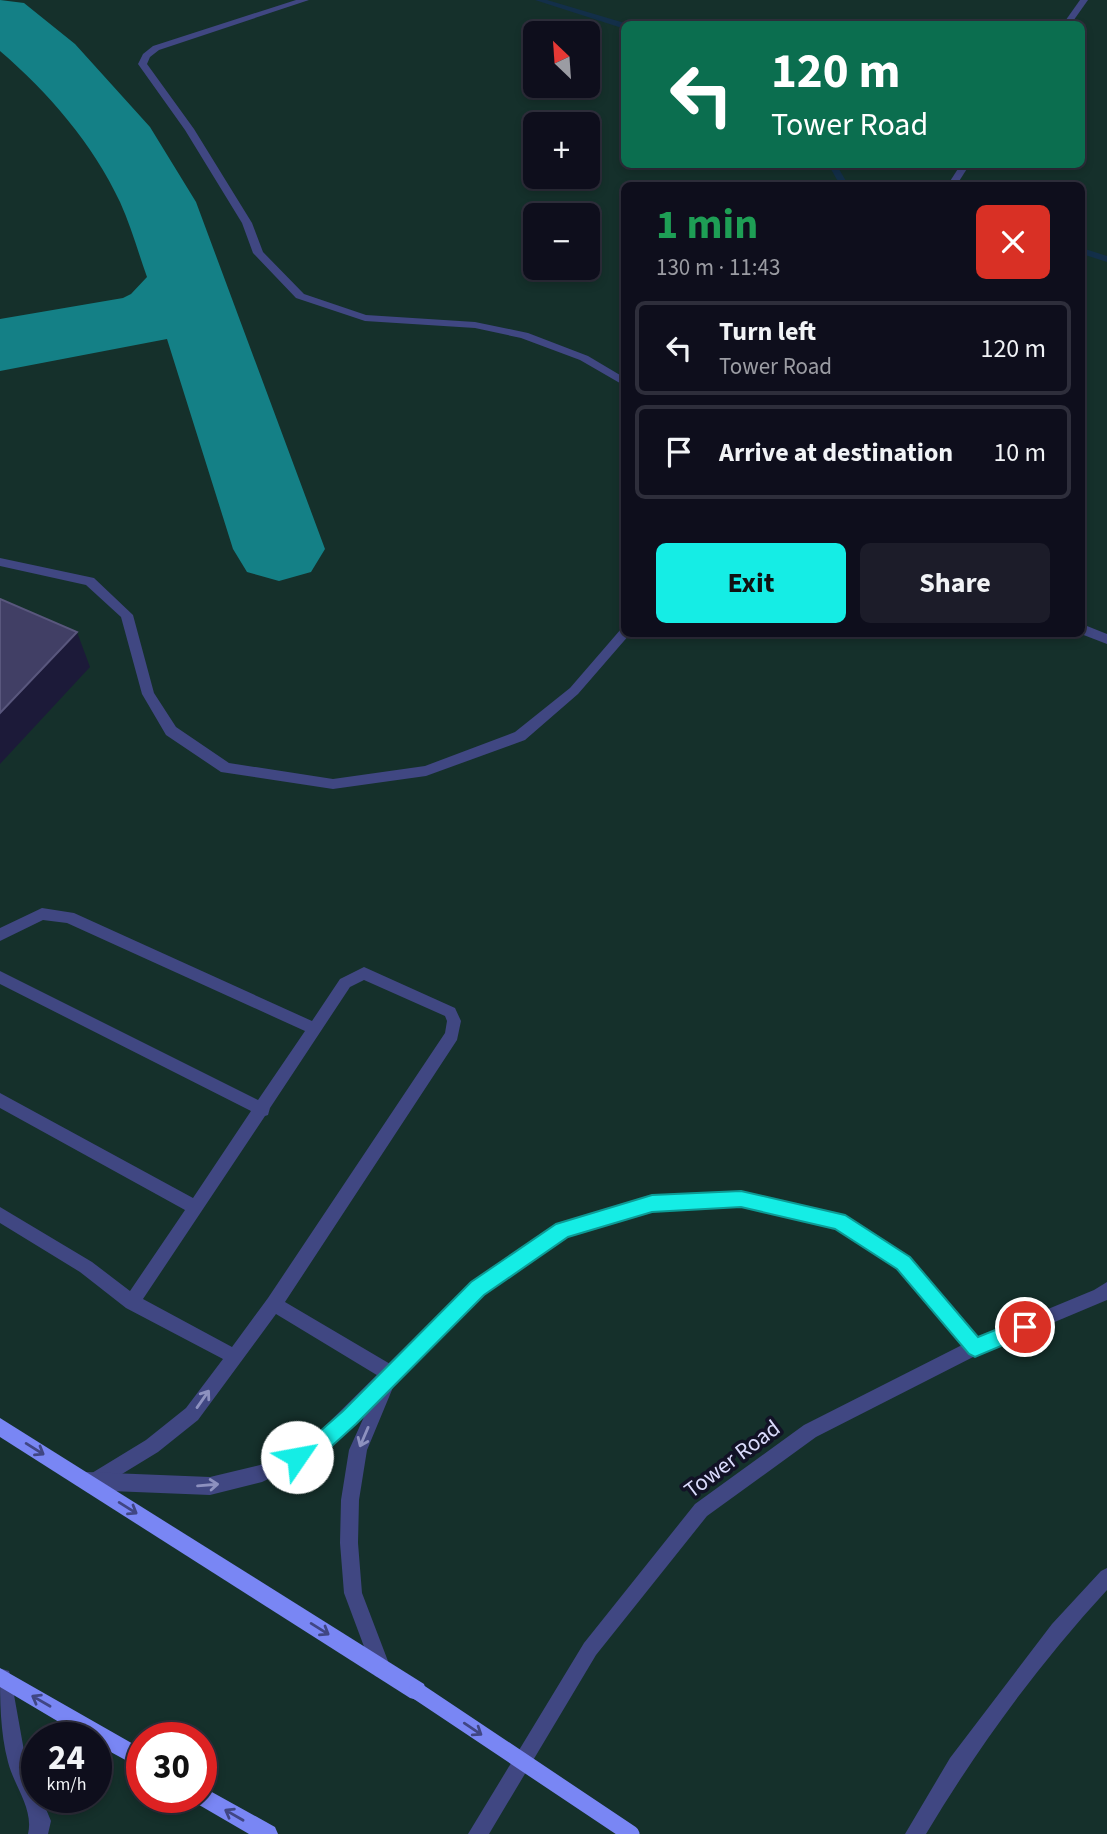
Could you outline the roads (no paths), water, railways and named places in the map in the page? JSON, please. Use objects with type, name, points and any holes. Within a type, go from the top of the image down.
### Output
[{"type":"main road","points":[[0,1427],[382,1668],[631,1834]]},
{"type":"main road","points":[[1,1678],[126,1751]]},
{"type":"main road","points":[[217,1804],[268,1834]]},
{"type":"street","points":[[305,0],[156,48],[146,56],[142,64],[190,129],[247,223],[258,253],[300,296],[328,307],[365,318],[475,325],[524,335],[584,358],[621,381]]},
{"type":"street","points":[[1069,21],[1084,0]]},
{"type":"street","points":[[0,562],[90,580],[127,615],[148,694],[171,731],[226,768],[333,784],[426,771],[520,736],[573,691],[621,637]]},
{"type":"street","points":[[1085,630],[1107,639]]},
{"type":"street","points":[[0,935],[42,914],[69,917],[313,1028]]},
{"type":"street","points":[[91,1484],[152,1446],[192,1414],[274,1304],[452,1035],[454,1021],[450,1012],[364,973],[345,983],[313,1028],[263,1110],[132,1303]]},
{"type":"street","points":[[0,977],[263,1110]]},
{"type":"street","points":[[0,1100],[195,1207]]},
{"type":"street","points":[[70,1471],[91,1484],[210,1486],[262,1474],[315,1448],[477,1288],[563,1230],[652,1203],[741,1199],[839,1222],[904,1263],[975,1347]]},
{"type":"street","points":[[0,1214],[86,1267],[132,1303],[233,1356]]},
{"type":"street","name":"Tower Road","points":[[478,1834],[590,1649],[701,1510],[810,1431],[975,1347],[1100,1296],[1107,1290]]},
{"type":"street","points":[[274,1304],[391,1374]]},
{"type":"street","points":[[382,1668],[353,1593],[349,1543],[350,1500],[358,1450],[391,1374]]},
{"type":"street","points":[[915,1834],[957,1765],[1050,1641],[1107,1577]]},
{"type":"street","points":[[1,1678],[17,1762],[41,1821],[38,1834]]},
{"type":"waterway","points":[[539,0],[621,25]]},
{"type":"waterway","points":[[834,168],[842,182]]},
{"type":"waterway","points":[[1085,252],[1107,259]]}]
